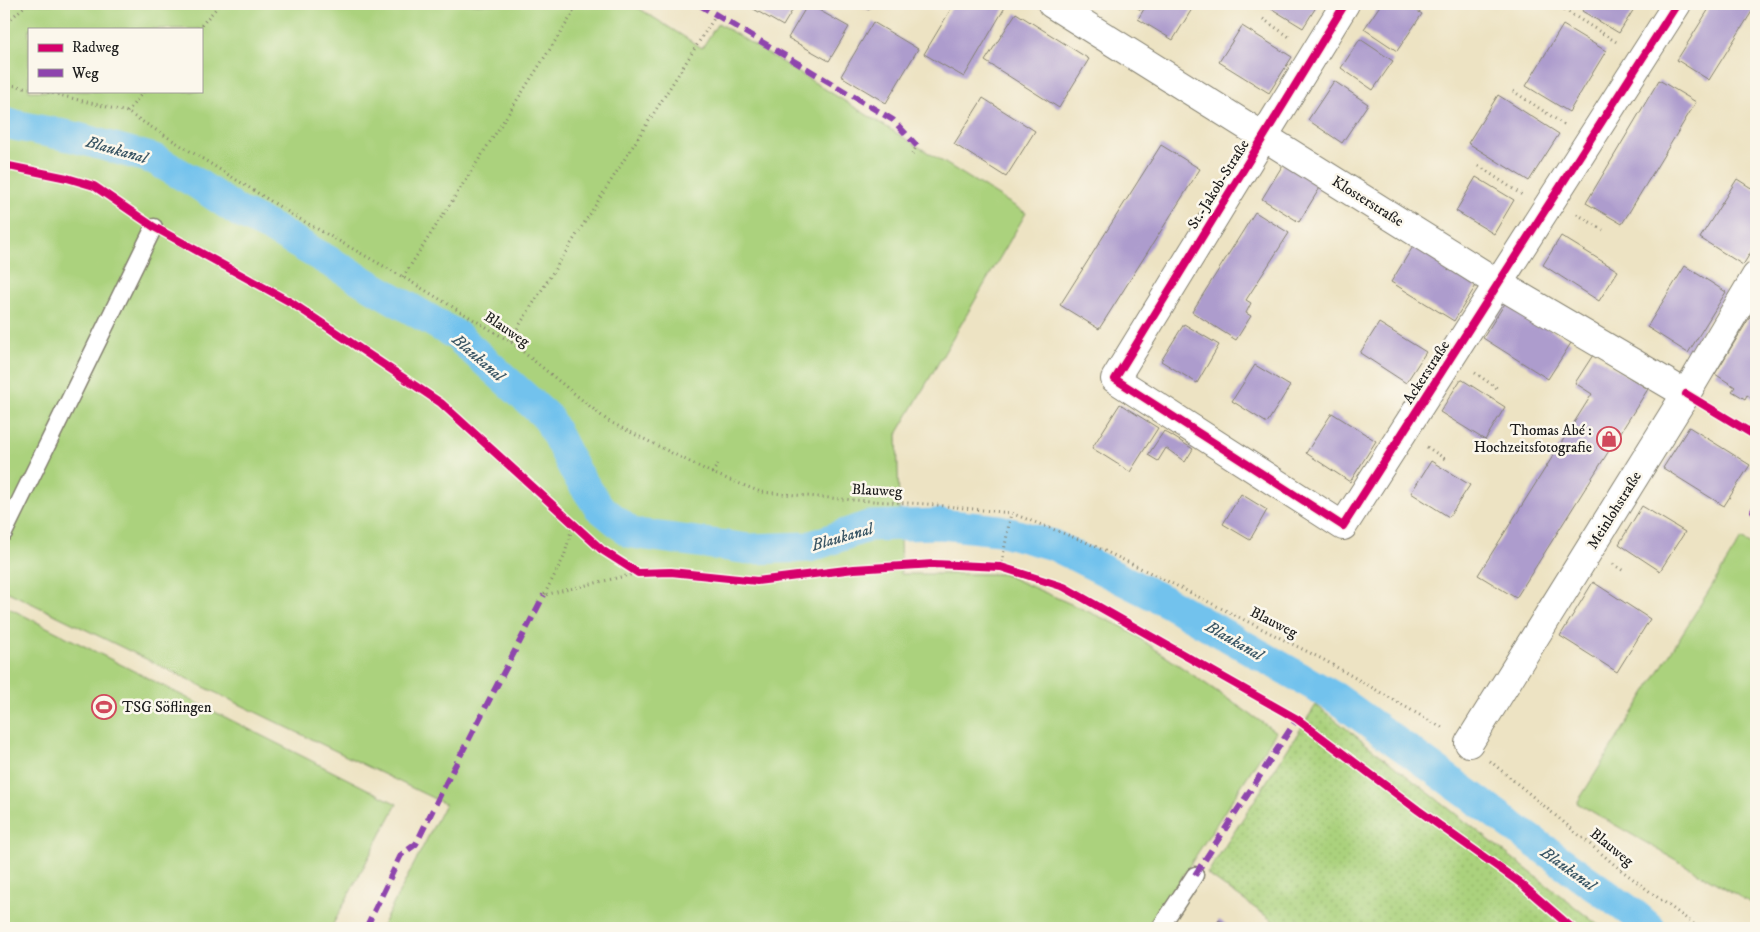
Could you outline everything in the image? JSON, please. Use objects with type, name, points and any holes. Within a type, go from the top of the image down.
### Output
[{"type":"street","name":"Klosterstraße","points":[[1052,4],[1499,284],[1686,394]]},
{"type":"street","name":"St.-Jakob-Straße","points":[[1115,379],[1345,4]]},
{"type":"street","name":"Ackerstraße","points":[[1115,379],[1343,526],[1677,4]]},
{"type":"street","name":"Meinlohstraße","points":[[1469,743],[1686,394],[1756,276]]},
{"type":"lane","points":[[4,533],[154,227]]},
{"type":"lane","points":[[1160,928],[1195,875]]},
{"type":"path","points":[[4,26],[27,4]]},
{"type":"path","points":[[199,28],[220,4]]},
{"type":"path","points":[[404,277],[580,4]]},
{"type":"path","points":[[1560,8],[1642,58]]},
{"type":"path","points":[[511,342],[517,329],[716,15]]},
{"type":"path","points":[[4,84],[28,88]]},
{"type":"path","points":[[1513,91],[1589,141]]},
{"type":"path","points":[[127,112],[143,92]]},
{"type":"path","points":[[912,154],[917,146]]},
{"type":"path","points":[[1479,166],[1546,210]]},
{"type":"path","points":[[712,473],[718,464]]},
{"type":"path","points":[[1001,567],[1011,513]]},
{"type":"path","points":[[573,524],[564,557],[544,595],[638,572]]},
{"type":"green space","points":[[4,4],[632,4],[702,48],[718,23],[1026,213],[897,434],[901,574],[1003,574],[1123,627],[1276,732],[1149,928],[381,928],[445,804],[4,590]]},
{"type":"green space","points":[[1741,539],[1756,548],[1756,906],[1577,803]]},
{"type":"green space","name":"TSG Söflingen","points":[[5,606],[397,804],[331,928],[4,928]]},
{"type":"green space","points":[[1316,705],[1602,928],[1283,928],[1207,874]]},
{"type":"building","points":[[745,4],[796,4],[783,26]]},
{"type":"building","points":[[808,4],[849,27],[829,61],[788,38]]},
{"type":"building","points":[[858,4],[873,4],[869,10]]},
{"type":"building","points":[[954,4],[1007,4],[964,77],[924,54]]},
{"type":"building","points":[[1131,4],[1145,4],[1141,10]]},
{"type":"building","points":[[1147,4],[1195,4],[1173,40],[1138,19]]},
{"type":"building","points":[[1264,4],[1318,4],[1303,28]]},
{"type":"building","points":[[1381,4],[1406,4],[1422,14],[1397,51],[1364,29]]},
{"type":"building","points":[[1586,4],[1637,4],[1619,33],[1582,11]]},
{"type":"building","points":[[1712,4],[1756,5],[1709,80],[1677,60]]},
{"type":"building","points":[[1016,13],[1089,59],[1059,108],[985,61]]},
{"type":"building","points":[[873,22],[918,49],[886,103],[841,76]]},
{"type":"building","points":[[1563,25],[1606,51],[1569,112],[1526,86]]},
{"type":"building","points":[[1242,26],[1292,57],[1269,93],[1219,62]]},
{"type":"building","points":[[1360,39],[1393,61],[1373,90],[1341,68]]},
{"type":"building","points":[[1659,80],[1696,102],[1622,224],[1586,203]]},
{"type":"building","points":[[1334,81],[1368,104],[1342,143],[1308,120]]},
{"type":"building","points":[[1498,95],[1559,134],[1529,181],[1468,143]]},
{"type":"building","points":[[983,98],[1035,131],[1006,177],[954,144]]},
{"type":"building","points":[[1161,145],[1200,169],[1099,329],[1060,305]]},
{"type":"building","points":[[1284,163],[1321,186],[1299,222],[1262,199]]},
{"type":"building","points":[[1476,177],[1514,200],[1494,234],[1456,211]]},
{"type":"building","points":[[1737,179],[1756,191],[1756,244],[1743,265],[1700,238]]},
{"type":"building","points":[[1255,212],[1289,233],[1246,300],[1251,303],[1246,313],[1251,316],[1236,340],[1192,312]]},
{"type":"building","points":[[1561,236],[1618,271],[1599,301],[1543,265]]},
{"type":"building","points":[[1414,245],[1477,284],[1454,321],[1391,282]]},
{"type":"building","points":[[1685,266],[1726,292],[1688,353],[1647,327]]},
{"type":"building","points":[[1506,302],[1571,343],[1548,379],[1483,338]]},
{"type":"building","points":[[1756,307],[1756,401],[1747,395],[1745,399],[1732,391],[1735,387],[1715,374]]},
{"type":"building","points":[[1379,323],[1426,352],[1406,383],[1360,353]]},
{"type":"building","points":[[1184,324],[1219,345],[1197,383],[1161,361]]},
{"type":"building","points":[[1593,355],[1648,389],[1516,598],[1478,575],[1592,394],[1575,383]]},
{"type":"building","points":[[1255,365],[1290,386],[1267,423],[1232,401]]},
{"type":"building","points":[[1461,379],[1505,407],[1485,440],[1440,412]]},
{"type":"building","points":[[1120,404],[1158,428],[1130,472],[1092,448]]},
{"type":"building","points":[[1332,413],[1376,441],[1350,482],[1306,453]]},
{"type":"building","points":[[1689,427],[1750,465],[1724,506],[1663,468]]},
{"type":"building","points":[[1164,431],[1193,449],[1185,462],[1166,448],[1158,461],[1148,455]]},
{"type":"building","points":[[1431,461],[1470,485],[1449,517],[1411,493]]},
{"type":"building","points":[[1241,494],[1267,510],[1250,540],[1223,524]]},
{"type":"building","points":[[1642,506],[1685,532],[1660,571],[1619,544]]},
{"type":"building","points":[[1593,582],[1650,619],[1617,672],[1560,636]]},
{"type":"building","points":[[1219,920],[1232,928],[1214,928]]},
{"type":"waterway","name":"Blaukanal","points":[[4,123],[74,137],[154,159],[196,183],[239,212],[268,226],[456,335],[548,418],[576,473],[599,507],[631,533],[749,549],[809,547],[869,526],[940,524],[999,530],[1053,545],[1169,603],[1336,698],[1635,915],[1650,928]]},
{"type":"marked path","points":[[698,4],[893,120],[917,146]]},
{"type":"marked path","points":[[1756,505],[1753,511],[1756,514]]},
{"type":"marked path","points":[[366,928],[401,855],[416,844],[544,595]]},
{"type":"marked path","points":[[1195,875],[1297,719]]},
{"type":"cycle path","points":[[1345,4],[1115,379],[1343,526],[1677,4]]},
{"type":"cycle path","points":[[4,165],[67,178],[94,186],[154,227],[292,303],[441,403],[602,550],[638,573],[671,572],[757,581],[854,569],[934,564],[1001,567],[1064,587],[1297,719],[1418,810],[1519,882],[1572,928]]},
{"type":"cycle path","points":[[1686,394],[1756,436]]},
{"type":"place","name":"Thomas Abé : Hochzeitsfotografie","points":[[1609,439]]},
{"type":"place","name":"TSG Söflingen","points":[[104,707]]}]
